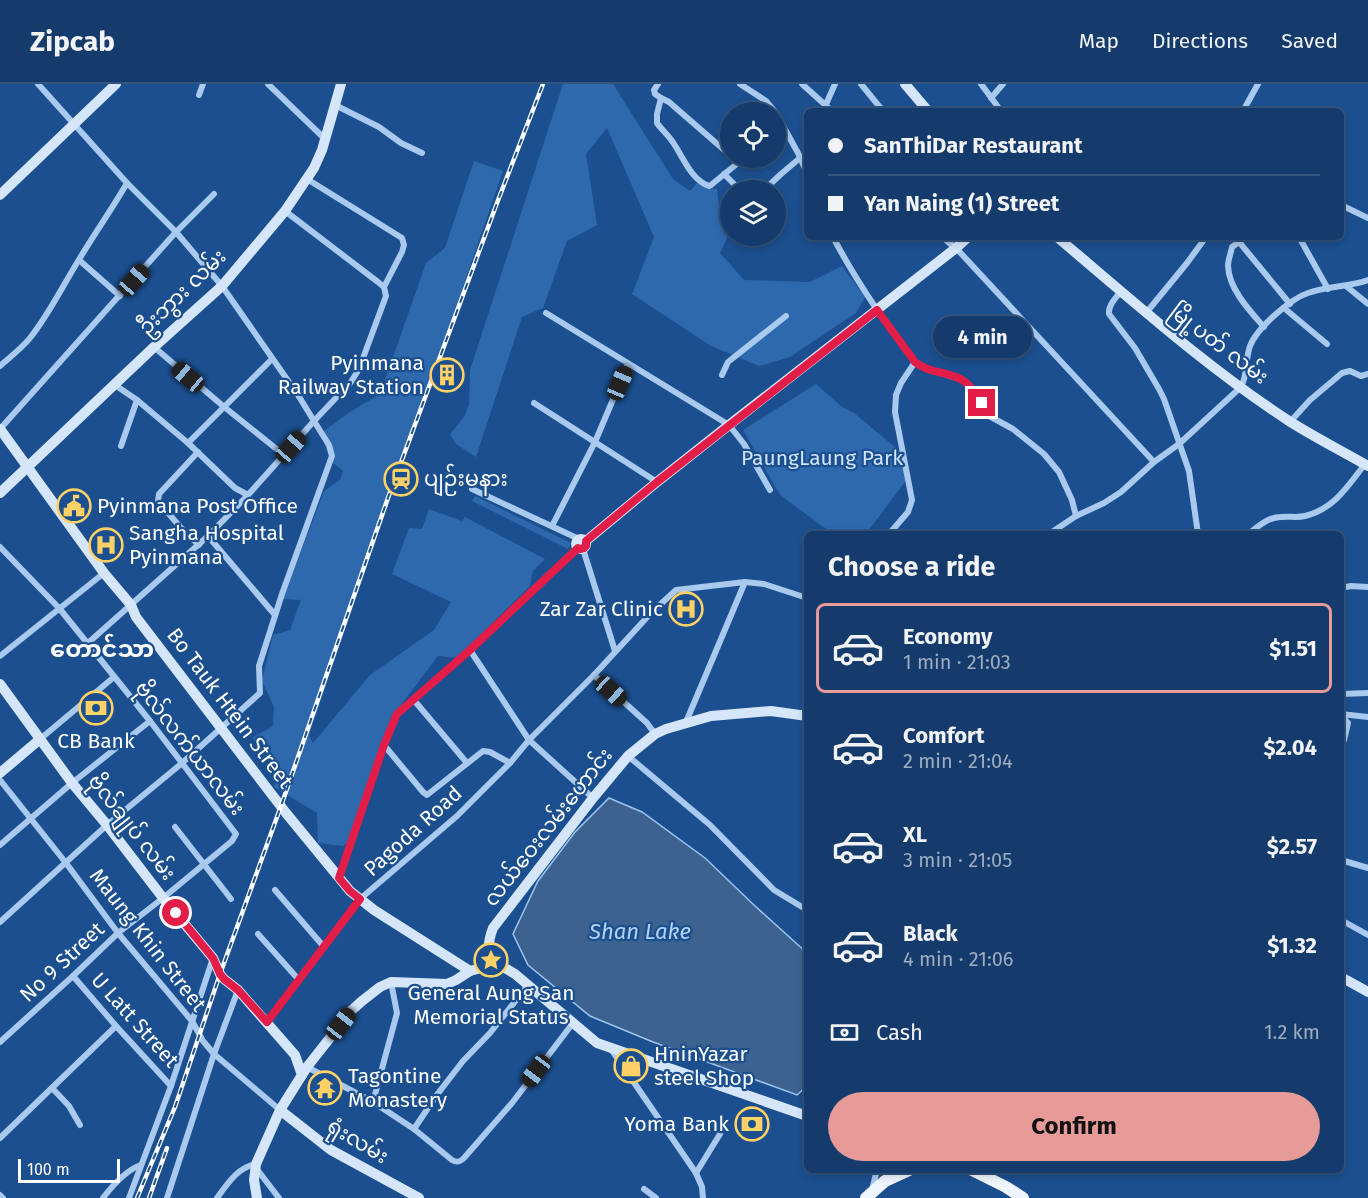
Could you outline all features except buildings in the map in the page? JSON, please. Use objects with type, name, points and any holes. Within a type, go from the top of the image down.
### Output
[{"type":"main road","points":[[869,1195],[885,1180],[902,1173]]},
{"type":"main road","points":[[978,1173],[1023,1198]]},
{"type":"street","points":[[0,922],[107,825],[181,764],[260,693],[259,666],[275,615],[330,464],[332,451],[298,394],[222,286],[176,232],[127,183],[38,84]]},
{"type":"street","points":[[0,195],[116,84]]},
{"type":"street","points":[[199,95],[203,84]]},
{"type":"street","points":[[268,84],[325,138]]},
{"type":"street","name":"ဦးဘွား လမ်း","points":[[0,492],[222,286],[285,211],[314,168],[342,84]]},
{"type":"street","points":[[658,84],[654,92],[720,144]]},
{"type":"street","points":[[740,84],[767,102]]},
{"type":"street","points":[[802,84],[824,108],[835,84]]},
{"type":"street","points":[[861,84],[881,108]]},
{"type":"street","points":[[905,84],[925,108]]},
{"type":"street","points":[[981,84],[998,108]]},
{"type":"street","points":[[991,98],[1003,84]]},
{"type":"street","points":[[1245,108],[1258,84]]},
{"type":"street","points":[[661,98],[657,123],[674,143],[687,166],[699,180],[709,186],[729,168]]},
{"type":"street","points":[[335,105],[379,127],[408,147],[422,153]]},
{"type":"street","points":[[786,131],[804,165]]},
{"type":"street","points":[[775,180],[800,158]]},
{"type":"street","points":[[724,174],[730,180]]},
{"type":"street","points":[[88,643],[208,536],[351,382],[359,369],[386,296],[384,287],[404,245],[402,238],[308,179]]},
{"type":"street","points":[[0,366],[29,339],[56,300],[127,183]]},
{"type":"street","points":[[0,429],[176,232],[214,194]]},
{"type":"street","points":[[1344,206],[1368,218]]},
{"type":"street","points":[[285,211],[384,287]]},
{"type":"street","points":[[835,240],[877,310],[915,362],[924,368],[963,380],[972,388],[992,417],[1013,429],[1044,454],[1059,472],[1072,500],[1076,516]]},
{"type":"street","points":[[946,240],[956,248],[1154,462]]},
{"type":"street","points":[[339,878],[384,745],[397,714],[470,650],[581,544],[965,240]]},
{"type":"street","name":"မြို့ပတ် လမ်း","points":[[1061,240],[1166,331],[1241,387],[1290,422],[1366,465]]},
{"type":"street","points":[[1146,313],[1204,240]]},
{"type":"street","points":[[1236,240],[1232,247],[1228,265],[1231,278],[1246,305],[1264,327]]},
{"type":"street","points":[[1238,240],[1287,306],[1327,344]]},
{"type":"street","points":[[1301,240],[1328,289]]},
{"type":"street","points":[[79,260],[120,296]]},
{"type":"street","points":[[1054,531],[1121,492],[1154,462],[1179,444],[1241,387],[1246,374],[1250,346],[1264,327],[1287,306],[1307,293],[1368,280]]},
{"type":"street","points":[[1346,286],[1368,304]]},
{"type":"street","points":[[1121,291],[1110,305],[1109,314],[1135,348],[1159,388],[1189,471],[1198,531]]},
{"type":"street","points":[[546,313],[729,425],[744,444],[770,490]]},
{"type":"street","points":[[722,375],[728,362],[786,316]]},
{"type":"street","points":[[154,347],[284,455]]},
{"type":"street","points":[[188,442],[272,359]]},
{"type":"street","points":[[892,531],[908,512],[912,500],[895,412],[896,395],[915,362]]},
{"type":"street","points":[[552,526],[595,442],[628,364]]},
{"type":"street","points":[[1290,422],[1310,400],[1342,373],[1350,371],[1361,376],[1368,374]]},
{"type":"street","points":[[115,385],[188,442],[235,488],[248,495]]},
{"type":"street","points":[[121,446],[137,400]]},
{"type":"street","points":[[534,403],[657,482]]},
{"type":"street","name":"Bo Tauk Htein Street","points":[[0,429],[104,573],[130,605],[136,617],[220,728],[350,891],[374,910],[470,970]]},
{"type":"street","points":[[198,452],[159,494],[158,501],[199,545]]},
{"type":"street","points":[[1258,531],[1266,520],[1304,516],[1329,506],[1366,465]]},
{"type":"street","points":[[472,489],[552,526],[581,544],[615,651]]},
{"type":"street","points":[[208,536],[275,615]]},
{"type":"street","name":"ဗိုလ်လက်ယာလမ်း","points":[[0,547],[59,608],[150,721],[236,834],[232,841]]},
{"type":"street","points":[[0,656],[104,573]]},
{"type":"street","points":[[687,722],[745,582]]},
{"type":"street","name":"Pagoda Road","points":[[267,1022],[360,899],[457,816],[675,590],[745,582],[764,584],[804,597]]},
{"type":"street","points":[[1344,587],[1368,587]]},
{"type":"street","points":[[470,650],[529,740],[593,798]]},
{"type":"street","points":[[594,675],[647,723],[655,734]]},
{"type":"street","points":[[0,773],[114,676]]},
{"type":"street","name":"ဗိုလ်ချုပ် လမ်း","points":[[0,684],[72,783],[213,958],[220,974],[267,1022],[295,1055],[305,1071]]},
{"type":"street","points":[[1344,694],[1368,693]]},
{"type":"street","points":[[413,699],[467,763]]},
{"type":"street","name":"လယ်ဝေးလမ်းဟောင်း","points":[[493,965],[488,951],[493,928],[628,756],[655,734],[711,716],[771,711],[804,716]]},
{"type":"street","points":[[1344,715],[1368,717]]},
{"type":"street","points":[[1344,718],[1348,723],[1344,740]]},
{"type":"street","points":[[0,845],[72,783],[150,721]]},
{"type":"street","points":[[384,745],[425,794],[429,794],[483,751],[490,752],[510,763]]},
{"type":"street","points":[[628,756],[710,825],[774,890],[804,908]]},
{"type":"street","name":"Maung Khin Street","points":[[0,780],[118,933],[192,1021],[203,1041],[214,1054],[280,1110]]},
{"type":"street","points":[[175,827],[231,899]]},
{"type":"street","name":"No 9 Street","points":[[0,1042],[118,933],[232,841]]},
{"type":"street","points":[[1344,861],[1368,868]]},
{"type":"street","points":[[275,890],[324,947]]},
{"type":"street","points":[[1344,922],[1368,935]]},
{"type":"street","points":[[258,934],[299,980]]},
{"type":"street","points":[[129,1198],[171,1086],[213,958]]},
{"type":"street","points":[[257,1198],[254,1180],[256,1166],[280,1110],[305,1071],[352,1010],[380,987],[391,982],[447,984],[470,970],[493,965],[505,968],[529,984],[591,1039],[611,1049],[804,1115]]},
{"type":"street","name":"U Latt Street","points":[[73,976],[171,1086]]},
{"type":"street","points":[[1344,979],[1368,992]]},
{"type":"street","points":[[373,1102],[397,1013],[391,982]]},
{"type":"street","points":[[414,1129],[436,1096],[529,984]]},
{"type":"street","points":[[167,1198],[214,1054],[238,990]]},
{"type":"street","points":[[305,1071],[373,1102],[414,1129],[452,1160],[459,1162],[512,1103],[573,1023]]},
{"type":"street","points":[[0,1138],[116,1026]]},
{"type":"street","points":[[611,1049],[696,1173],[702,1187],[703,1198]]},
{"type":"street","points":[[52,1088],[69,1106],[80,1125]]},
{"type":"street","name":"ရုံးလမ်း","points":[[280,1110],[331,1150],[419,1198]]},
{"type":"street","points":[[696,1173],[720,1134]]},
{"type":"street","points":[[103,1198],[130,1170],[141,1165]]},
{"type":"street","points":[[217,1198],[241,1169],[256,1166]]},
{"type":"street","points":[[256,1166],[279,1198]]},
{"type":"street","points":[[869,1195],[876,1173]]},
{"type":"street","points":[[644,1189],[656,1198]]},
{"type":"green space","points":[[563,84],[613,84],[673,179],[690,191],[697,183],[706,188],[717,189],[720,208],[720,246],[723,246],[720,253],[744,280],[810,282],[842,266],[865,297],[856,313],[790,357],[759,366],[711,346],[632,294],[654,237],[607,128],[586,154],[597,225],[567,241],[543,308],[522,317],[476,457],[456,444],[450,434],[464,417],[469,405],[470,370]]},
{"type":"green space","points":[[474,161],[503,171],[309,735],[313,743],[370,675],[434,630],[451,602],[392,574],[409,528],[422,529],[429,509],[462,521],[465,517],[545,559],[533,571],[530,586],[457,658],[438,656],[391,718],[347,843],[343,846],[318,843],[317,813],[274,787],[280,770],[252,738],[273,726],[274,707],[262,681],[273,635],[290,630],[301,600],[283,599],[324,491],[340,480],[343,471],[330,460],[321,433],[380,394],[426,263],[445,248]]},
{"type":"green space","name":"PaungLaung Park","points":[[816,384],[902,453],[907,479],[868,531],[829,531],[780,495],[743,430]]},
{"type":"green space","points":[[475,496],[571,543],[568,549],[472,501]]},
{"type":"water","name":"Shan Lake","points":[[609,798],[642,812],[705,858],[804,950],[804,1089],[797,1095],[653,1042],[590,1016],[528,965],[513,934],[538,881],[575,832]]},
{"type":"railway","points":[[137,1198],[175,1107],[389,495],[543,84]]},
{"type":"railway","points":[[149,1198],[167,1148]]},
{"type":"place","name":"Pyinmana Railway Station","points":[[447,375]]},
{"type":"place","name":"ပျဉ်းမနား","points":[[401,479]]},
{"type":"place","name":"Pyinmana Post Office","points":[[74,506]]},
{"type":"place","name":"Sangha Hospital Pyinmana","points":[[106,545]]},
{"type":"place","name":"Zar Zar Clinic","points":[[686,609]]},
{"type":"place","name":"CB Bank","points":[[96,708]]},
{"type":"place","name":"General Aung San Memorial Status","points":[[491,960]]},
{"type":"place","name":"HninYazar steel Shop","points":[[631,1066]]},
{"type":"place","name":"Tagontine Monastery","points":[[325,1088]]},
{"type":"place","name":"Yoma Bank","points":[[752,1124]]},
{"type":"district","name":"တောင်သာ","points":[[102,649]]},
{"type":"route","points":[[176,913],[213,958],[224,979],[238,990],[267,1022],[360,899],[339,878],[384,745],[397,714],[470,650],[578,548],[584,548],[586,541],[657,482],[877,310],[915,362],[924,368],[963,380],[972,388],[982,403]]}]
